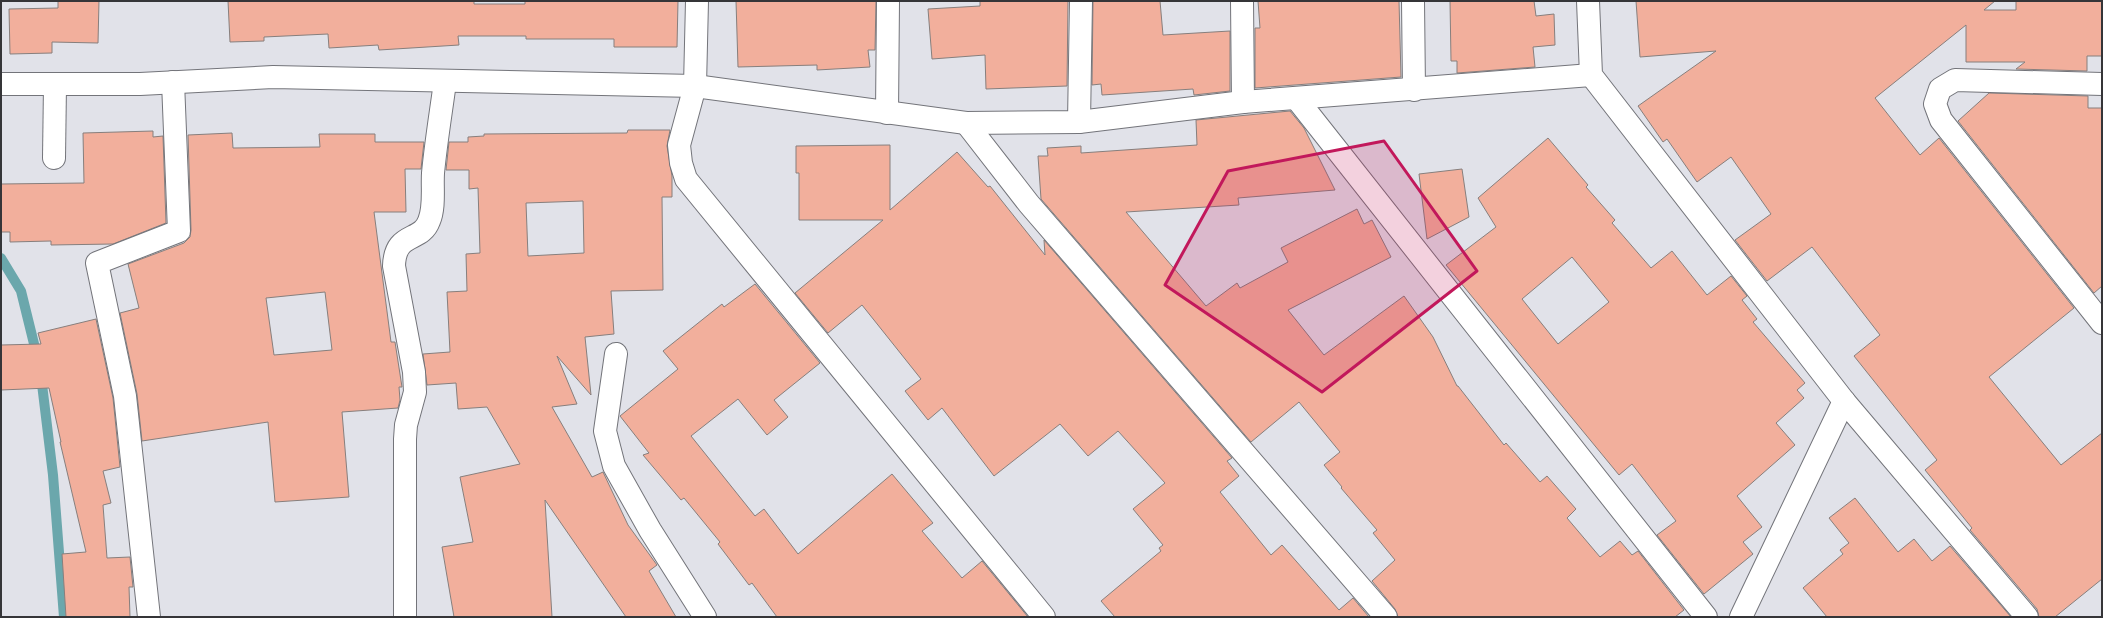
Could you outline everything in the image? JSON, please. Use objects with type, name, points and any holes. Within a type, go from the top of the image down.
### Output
[{"type":"street","points":[[697,1],[695,86],[679,145],[681,163],[686,179],[1044,617]]},
{"type":"street","points":[[887,113],[888,1]]},
{"type":"street","points":[[1079,122],[1081,1]]},
{"type":"street","points":[[1242,1],[1244,102]]},
{"type":"street","points":[[1413,1],[1414,90]]},
{"type":"street","points":[[1588,1],[1591,75],[1844,401],[2027,617]]},
{"type":"street","points":[[1,84],[54,85],[173,82],[273,77],[445,82],[695,86],[966,123],[1079,122],[1244,102],[1414,90],[1591,75]]},
{"type":"street","points":[[2102,84],[1955,80],[1940,89],[1935,104],[1941,120],[2102,322]]},
{"type":"street","points":[[149,617],[125,396],[97,263],[179,231],[173,82]]},
{"type":"street","points":[[405,617],[405,438],[406,425],[415,392],[414,372],[394,266],[394,256],[400,244],[424,229],[429,223],[431,214],[433,173],[445,82]]},
{"type":"street","points":[[54,85],[54,158]]},
{"type":"street","points":[[1296,98],[1706,617]]},
{"type":"street","points":[[966,123],[1029,204],[1386,617]]},
{"type":"street","points":[[616,354],[604,432],[614,466],[650,530],[704,617]]},
{"type":"street","points":[[1742,617],[1844,401]]},
{"type":"highlighted area","points":[[1384,141],[1477,271],[1322,392],[1165,285],[1228,171]]},
{"type":"building","points":[[58,1],[99,1],[98,43],[52,42],[52,53],[10,54],[9,9],[58,8]]},
{"type":"building","points":[[228,1],[474,1],[474,4],[525,4],[525,1],[678,1],[677,47],[614,47],[614,39],[526,39],[526,36],[458,36],[459,45],[379,50],[378,45],[329,48],[328,34],[264,37],[264,41],[230,42]]},
{"type":"building","points":[[736,1],[876,1],[875,50],[868,50],[870,67],[817,70],[817,65],[738,67]]},
{"type":"building","points":[[980,1],[1068,1],[1067,86],[986,89],[985,55],[932,59],[928,9],[980,6]]},
{"type":"building","points":[[1093,1],[1160,1],[1163,35],[1230,31],[1230,91],[1194,95],[1193,89],[1102,95],[1101,84],[1092,85]]},
{"type":"building","points":[[1258,1],[1399,1],[1401,77],[1255,88],[1255,28],[1260,28]]},
{"type":"building","points":[[1450,1],[1534,1],[1536,16],[1554,14],[1555,45],[1533,47],[1535,67],[1457,73],[1457,61],[1451,61]]},
{"type":"building","points":[[1636,1],[1995,1],[1984,10],[2016,10],[2016,1],[2102,1],[2102,56],[2087,56],[2087,71],[2016,69],[2025,62],[1966,62],[1966,25],[1875,98],[1920,155],[1939,138],[2074,308],[1989,377],[2061,465],[2102,433],[2102,579],[2055,617],[2039,617],[2037,609],[1970,530],[1972,528],[1925,470],[1937,460],[1854,356],[1880,335],[1812,247],[1767,281],[1735,240],[1771,214],[1731,157],[1697,182],[1667,139],[1663,142],[1638,106],[1716,51],[1640,57]]},
{"type":"building","points":[[1989,93],[2088,96],[2088,108],[2102,108],[2102,286],[2094,293],[1958,121]]},
{"type":"building","points":[[1290,111],[1304,128],[1335,190],[1238,198],[1239,205],[1126,212],[1206,306],[1237,283],[1240,288],[1288,262],[1281,248],[1357,209],[1364,224],[1372,220],[1391,257],[1288,310],[1324,355],[1404,296],[1433,337],[1457,386],[1504,445],[1506,443],[1540,482],[1547,476],[1576,509],[1567,518],[1600,557],[1620,541],[1632,555],[1638,551],[1684,610],[1675,617],[1398,617],[1395,609],[1372,581],[1395,560],[1373,533],[1377,530],[1341,488],[1342,487],[1324,465],[1340,452],[1299,402],[1251,442],[1041,199],[1038,156],[1048,156],[1047,148],[1081,146],[1081,153],[1197,145],[1196,120]]},
{"type":"building","points":[[628,130],[670,130],[667,146],[672,176],[672,197],[662,197],[663,290],[611,291],[614,334],[585,337],[591,395],[557,356],[577,404],[552,407],[592,477],[603,472],[628,525],[657,565],[649,571],[676,617],[626,617],[545,500],[552,617],[454,617],[442,547],[473,542],[460,477],[520,464],[487,407],[458,409],[456,383],[427,385],[423,354],[450,352],[447,292],[467,291],[466,254],[480,253],[478,188],[469,189],[469,170],[446,170],[449,142],[468,142],[468,137],[484,136],[484,134],[627,133]],"holes":[[[583,201],[584,253],[528,256],[526,203]]]},
{"type":"building","points":[[153,131],[153,137],[163,136],[166,223],[113,244],[51,245],[51,241],[10,242],[10,232],[1,232],[1,184],[84,183],[83,133]]},
{"type":"building","points":[[232,133],[233,148],[320,147],[319,134],[375,134],[375,142],[424,142],[421,169],[405,169],[406,212],[374,212],[391,342],[395,342],[402,387],[399,387],[400,400],[398,408],[342,412],[349,497],[275,502],[268,422],[142,441],[137,394],[120,313],[139,308],[128,264],[184,243],[190,237],[188,135]],"holes":[[[325,292],[332,350],[274,355],[266,298]]]},
{"type":"building","points":[[1548,138],[1588,185],[1586,187],[1615,220],[1612,223],[1651,268],[1672,251],[1707,295],[1731,276],[1747,296],[1742,300],[1757,319],[1753,322],[1805,383],[1797,390],[1804,398],[1776,423],[1795,445],[1737,496],[1762,527],[1743,542],[1753,554],[1704,594],[1657,535],[1676,521],[1632,464],[1619,475],[1446,265],[1496,227],[1478,198]],"holes":[[[1572,257],[1609,302],[1558,344],[1522,299]]]},
{"type":"building","points":[[890,145],[890,210],[957,152],[988,187],[990,186],[1045,255],[1044,240],[1232,458],[1227,461],[1239,476],[1220,492],[1271,555],[1282,545],[1339,610],[1353,598],[1369,617],[1115,617],[1101,601],[1161,551],[1159,548],[1163,545],[1133,509],[1165,483],[1118,431],[1088,456],[1060,424],[994,476],[942,408],[928,420],[905,391],[921,379],[862,305],[828,333],[795,293],[883,220],[799,220],[799,173],[796,173],[796,146]]},
{"type":"building","points":[[1462,169],[1469,217],[1427,239],[1419,174]]},
{"type":"building","points":[[755,284],[820,363],[774,400],[788,417],[767,435],[738,399],[691,436],[755,516],[764,509],[798,554],[892,474],[933,523],[922,531],[962,578],[982,561],[1028,617],[777,617],[752,583],[749,585],[718,544],[720,542],[684,498],[681,500],[643,455],[649,453],[620,416],[678,369],[663,351],[722,304],[724,307]]},
{"type":"building","points":[[96,319],[113,398],[120,467],[103,471],[111,503],[103,505],[107,558],[130,557],[133,587],[129,587],[130,617],[66,617],[62,554],[86,552],[49,388],[1,390],[1,345],[41,344],[38,333]]},
{"type":"building","points":[[1855,498],[1898,552],[1914,539],[1932,561],[1950,546],[2011,617],[1827,617],[1803,588],[1843,554],[1840,550],[1849,543],[1829,518]]},
{"type":"waterway","points":[[1,258],[21,291],[37,356]]},
{"type":"waterway","points":[[41,376],[53,475],[64,617]]}]
